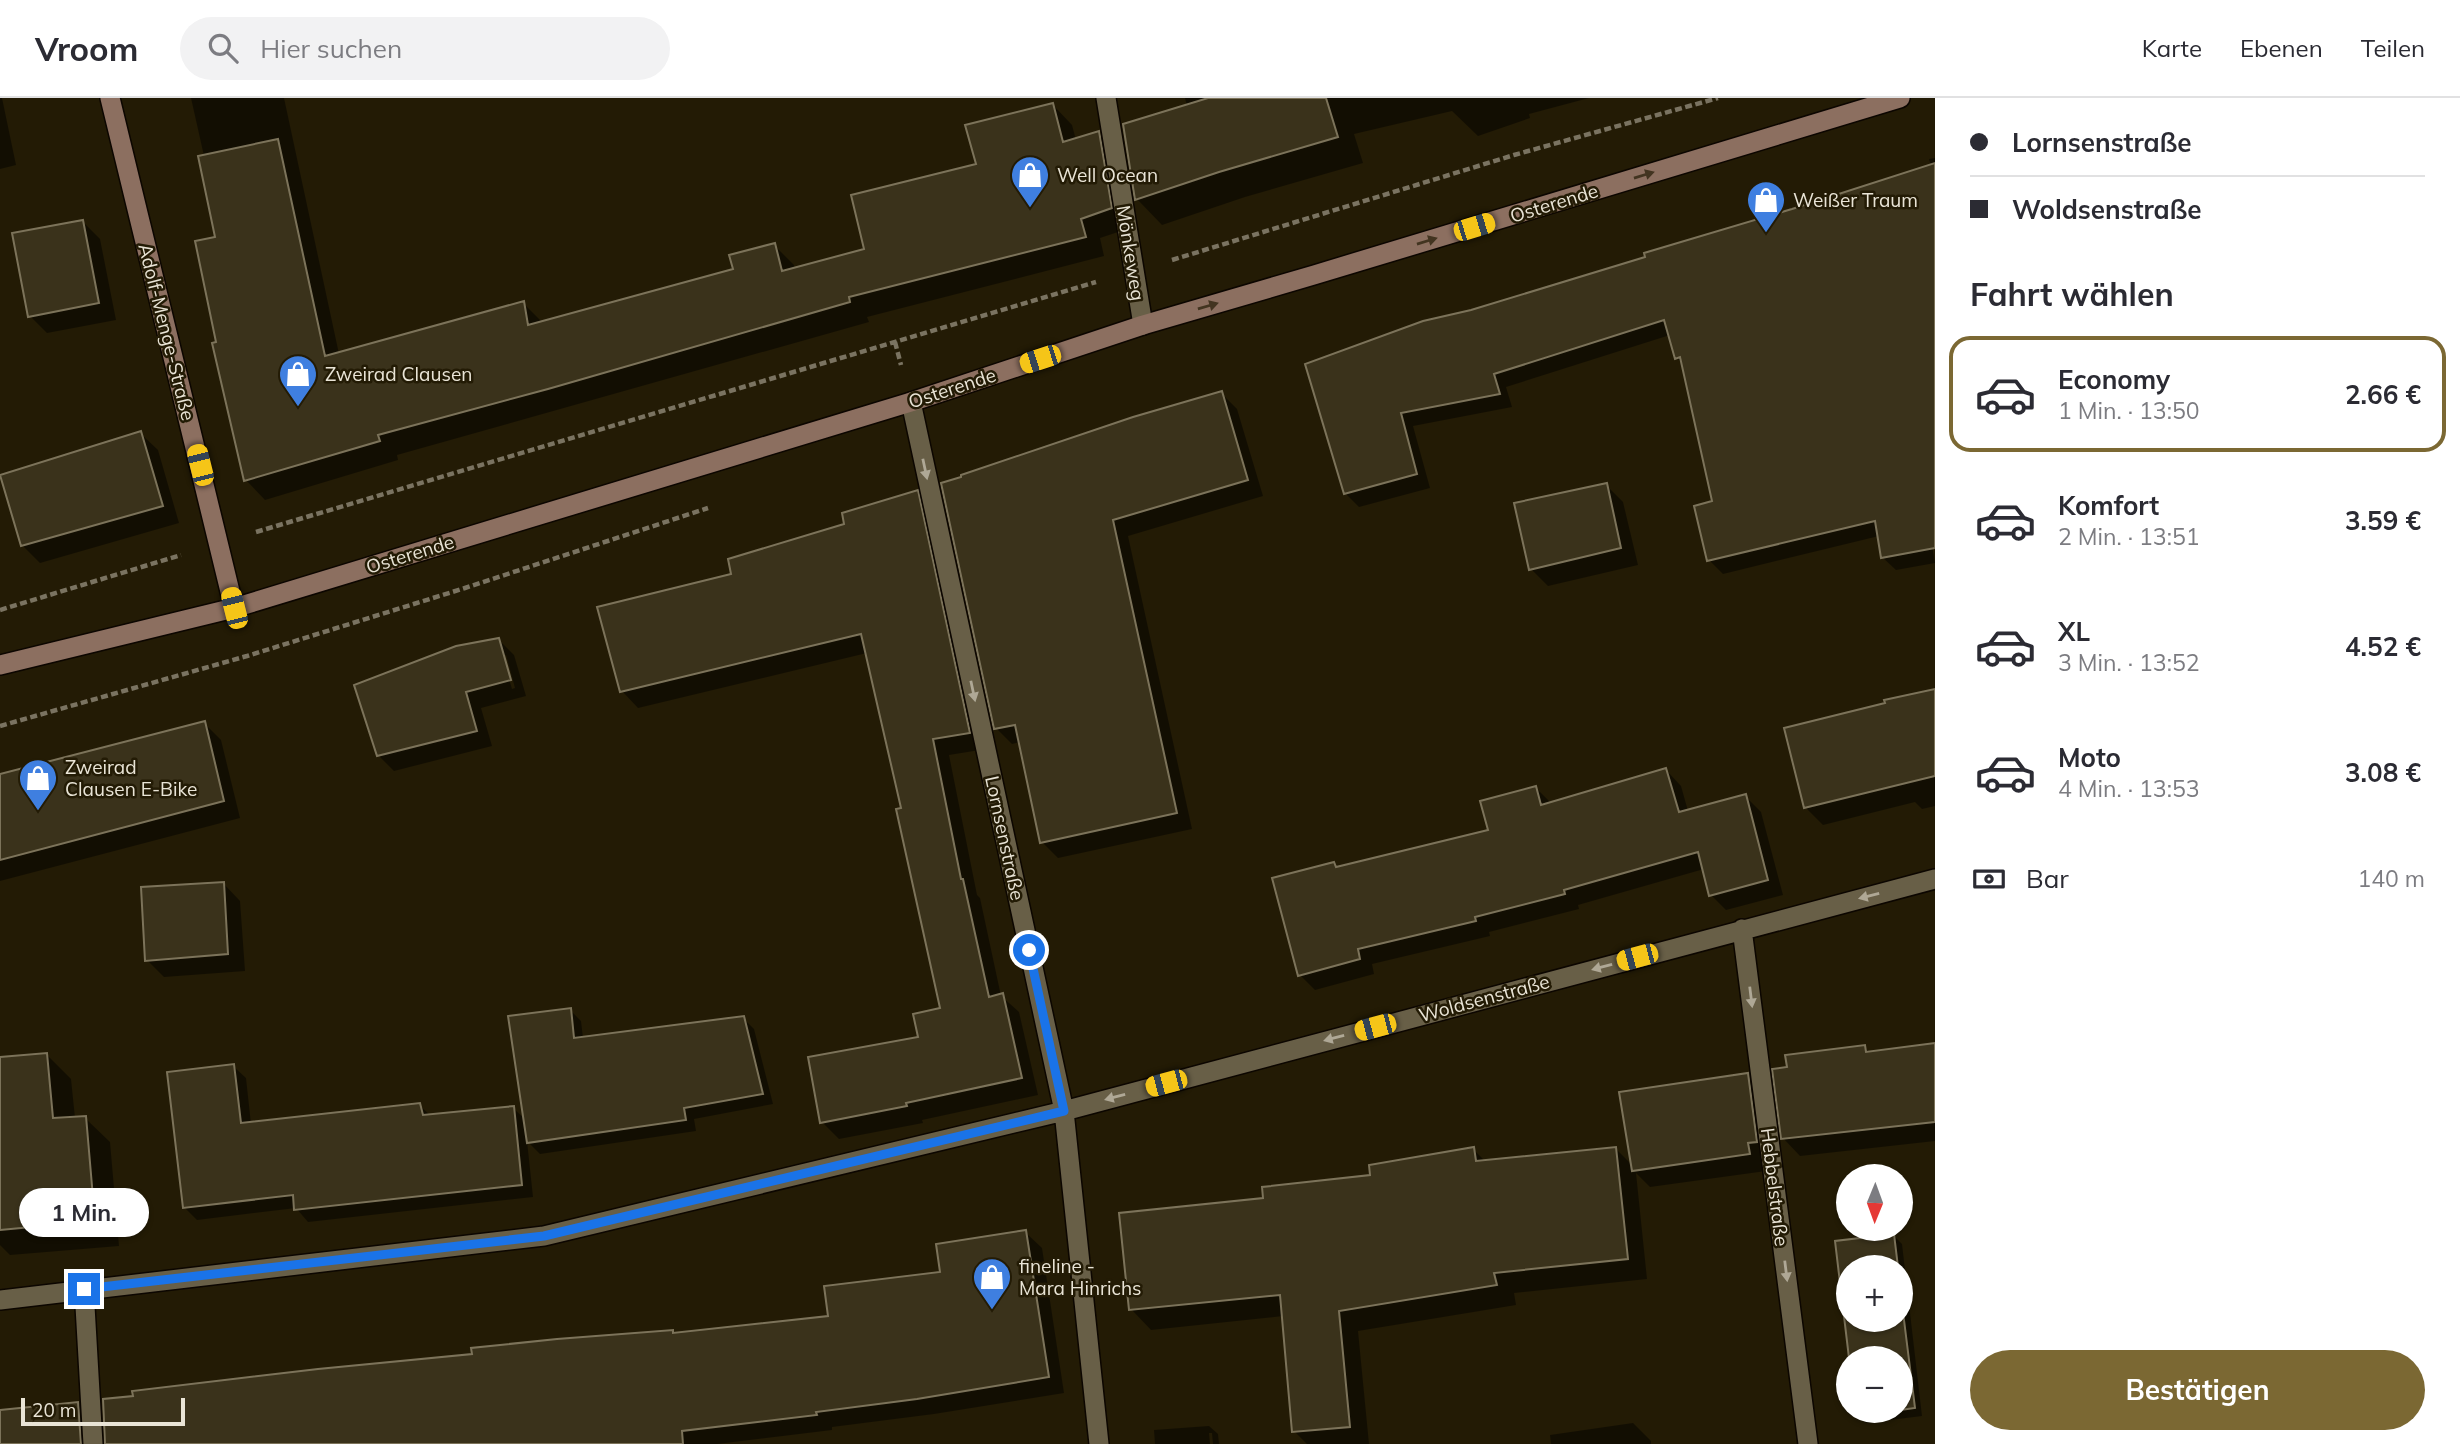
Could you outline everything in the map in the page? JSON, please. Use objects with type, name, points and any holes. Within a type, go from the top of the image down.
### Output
[{"type":"main road","name":"Adolf-Menge-Straße","points":[[110,98],[234,608]]},
{"type":"main road","name":"Osterende","points":[[0,665],[234,608],[911,402],[1143,325],[1900,98]]},
{"type":"street","name":"Mönkeweg","points":[[1106,98],[1143,325]]},
{"type":"street","name":"Lornsenstraße","points":[[911,402],[1064,1111],[1100,1444]]},
{"type":"street","name":"Woldsenstraße","points":[[0,1300],[544,1236],[1064,1111],[1935,879]]},
{"type":"street","name":"Hebbelstraße","points":[[1742,929],[1808,1444]]},
{"type":"street","points":[[84,1289],[93,1444]]},
{"type":"path","points":[[0,610],[1514,155],[1718,98]]},
{"type":"building","points":[[1208,98],[1326,98],[1338,137],[1135,200],[1123,124]]},
{"type":"building","points":[[1053,103],[1063,142],[1099,131],[1112,208],[1081,219],[1086,237],[849,297],[850,302],[378,435],[380,441],[244,481],[212,343],[216,342],[195,241],[215,237],[198,156],[278,139],[325,356],[524,301],[528,325],[733,269],[729,255],[775,243],[782,271],[864,249],[851,195],[976,164],[965,125]]},
{"type":"building","points":[[1935,163],[1935,548],[1881,558],[1875,521],[1707,561],[1694,506],[1712,501],[1680,357],[1675,359],[1664,320],[1494,374],[1500,394],[1401,413],[1417,474],[1344,494],[1305,364],[1423,321],[1471,310],[1645,257],[1644,253]]},
{"type":"building","points":[[83,220],[99,303],[28,317],[12,233]]},
{"type":"building","points":[[1222,391],[1248,480],[1113,520],[1177,813],[1040,843],[1015,725],[994,729],[941,483],[1133,417]]},
{"type":"building","points":[[141,431],[163,506],[21,546],[0,475]]},
{"type":"building","points":[[1607,483],[1621,548],[1529,570],[1514,503]]},
{"type":"building","points":[[918,490],[970,733],[933,739],[961,879],[989,997],[1003,993],[1022,1078],[906,1103],[907,1106],[820,1123],[808,1057],[918,1037],[913,1014],[940,1008],[896,809],[901,808],[861,634],[620,692],[597,607],[731,574],[728,559],[844,524],[842,513]]},
{"type":"building","points":[[499,638],[511,680],[466,692],[477,731],[377,756],[354,685],[456,646]]},
{"type":"building","points":[[1935,689],[1935,776],[1804,808],[1784,728],[1885,703],[1884,700]]},
{"type":"building","points":[[205,721],[224,801],[0,860],[0,774]]},
{"type":"building","points":[[1666,768],[1679,812],[1746,794],[1768,880],[1709,896],[1698,852],[1564,890],[1565,894],[1475,917],[1476,921],[1358,949],[1360,959],[1298,976],[1272,878],[1334,862],[1336,867],[1488,830],[1480,801],[1536,786],[1541,805]]},
{"type":"building","points":[[224,882],[228,954],[145,961],[141,887]]},
{"type":"building","points":[[571,1008],[574,1038],[744,1016],[763,1094],[684,1108],[686,1120],[527,1143],[508,1016]]},
{"type":"building","points":[[1935,1043],[1935,1122],[1781,1139],[1772,1069],[1787,1067],[1785,1055],[1865,1045],[1866,1052]]},
{"type":"building","points":[[47,1053],[53,1118],[86,1116],[95,1221],[0,1230],[0,1057]]},
{"type":"building","points":[[234,1064],[241,1123],[420,1103],[423,1115],[514,1106],[522,1185],[294,1210],[293,1195],[183,1208],[167,1072]]},
{"type":"building","points":[[1748,1073],[1757,1142],[1748,1143],[1750,1154],[1632,1171],[1619,1092]]},
{"type":"building","points":[[1474,1147],[1476,1161],[1616,1147],[1628,1259],[1494,1273],[1497,1285],[1339,1311],[1350,1427],[1292,1432],[1280,1295],[1129,1310],[1119,1213],[1263,1198],[1262,1187],[1370,1175],[1369,1165]]},
{"type":"building","points":[[1026,1230],[1049,1377],[917,1399],[816,1412],[817,1415],[682,1431],[683,1444],[105,1444],[103,1399],[133,1396],[132,1391],[472,1354],[471,1348],[673,1330],[673,1333],[828,1316],[824,1286],[940,1272],[936,1244]]},
{"type":"building","points":[[1835,1241],[1895,1241],[1897,1255],[1837,1255]]},
{"type":"building","points":[[1846,1332],[1906,1332],[1907,1346],[1848,1346]]},
{"type":"building","points":[[78,1402],[81,1444],[0,1444],[0,1410]]},
{"type":"place","name":"Well Ocean","points":[[1030,209]]},
{"type":"place","name":"Weißer Traum","points":[[1766,234]]},
{"type":"place","name":"Zweirad Clausen","points":[[298,408]]},
{"type":"place","name":"Zweirad Clausen E-Bike","points":[[38,812]]},
{"type":"place","name":"fineline - Mara Hinrichs","points":[[992,1311]]},
{"type":"route","points":[[84,1289],[544,1236],[1064,1111],[1029,950]]}]
